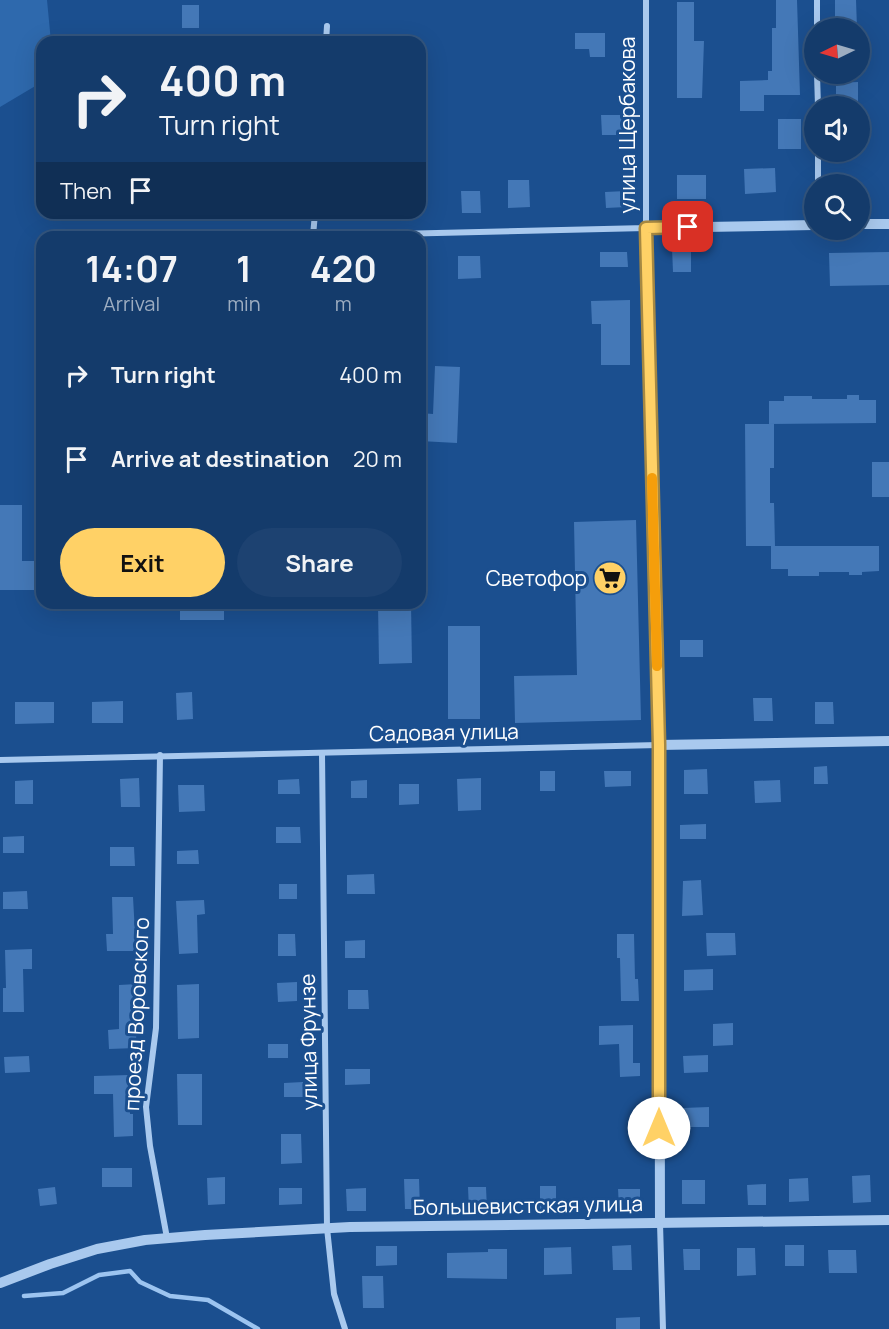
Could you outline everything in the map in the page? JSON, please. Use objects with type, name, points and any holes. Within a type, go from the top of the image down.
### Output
[{"type":"street","name":"улица Щербакова","points":[[646,0],[646,228],[659,745],[660,1223],[663,1329]]},
{"type":"street","points":[[817,0],[817,18]]},
{"type":"street","points":[[326,36],[327,26]]},
{"type":"street","points":[[870,224],[889,224]]},
{"type":"street","points":[[426,233],[804,225]]},
{"type":"street","name":"Садовая улица","points":[[0,760],[889,741]]},
{"type":"street","name":"улица Фрунзе","points":[[322,753],[327,1228],[334,1294],[345,1329]]},
{"type":"street","name":"проезд Воровского","points":[[160,755],[156,1028],[146,1107],[150,1146],[167,1238]]},
{"type":"street","name":"Большевистская улица","points":[[0,1283],[97,1248],[167,1238],[327,1228],[889,1220]]},
{"type":"shaded area","points":[[0,0],[47,0],[50,36],[36,36],[36,86],[0,107]]},
{"type":"building","points":[[776,0],[797,0],[800,95],[764,95],[764,111],[740,111],[740,81],[768,80],[768,71],[772,71],[772,28],[776,28]]},
{"type":"building","points":[[835,0],[856,0],[857,18],[835,18]]},
{"type":"building","points":[[677,2],[694,2],[694,41],[704,41],[702,98],[677,98]]},
{"type":"building","points":[[182,5],[199,5],[199,28],[182,28]]},
{"type":"building","points":[[575,33],[605,33],[605,57],[590,57],[589,49],[575,49]]},
{"type":"building","points":[[836,84],[858,84],[858,96],[836,96]]},
{"type":"building","points":[[601,115],[626,115],[626,135],[602,135]]},
{"type":"building","points":[[778,119],[801,119],[801,149],[778,149]]},
{"type":"building","points":[[775,168],[776,192],[745,194],[744,169]]},
{"type":"building","points":[[677,175],[706,175],[706,199],[677,199]]},
{"type":"building","points":[[508,180],[529,180],[530,207],[508,208]]},
{"type":"building","points":[[461,191],[480,191],[481,213],[462,213]]},
{"type":"building","points":[[626,191],[626,207],[606,208],[605,192]]},
{"type":"building","points":[[691,247],[691,272],[673,272],[672,248]]},
{"type":"building","points":[[600,252],[627,252],[628,267],[600,267]]},
{"type":"building","points":[[889,252],[889,285],[830,286],[829,253]]},
{"type":"building","points":[[458,256],[480,256],[481,278],[458,279]]},
{"type":"building","points":[[630,300],[630,365],[601,365],[601,324],[592,324],[591,301]]},
{"type":"building","points":[[435,366],[460,367],[457,443],[426,441],[426,413],[433,414]]},
{"type":"building","points":[[847,395],[859,395],[859,400],[876,400],[876,423],[769,424],[769,401],[784,401],[784,396],[847,399]]},
{"type":"building","points":[[745,424],[774,424],[774,468],[770,468],[770,503],[774,503],[775,546],[746,546]]},
{"type":"building","points":[[872,462],[889,462],[889,497],[872,497]]},
{"type":"building","points":[[0,505],[22,505],[22,561],[36,561],[36,590],[0,590]]},
{"type":"building","points":[[636,520],[641,720],[515,723],[514,676],[577,675],[574,522]]},
{"type":"building","points":[[771,546],[879,546],[879,571],[862,572],[862,575],[849,575],[849,572],[819,572],[819,576],[788,576],[788,569],[771,569]]},
{"type":"building","points":[[180,609],[224,609],[224,620],[180,620]]},
{"type":"building","points":[[378,609],[411,609],[412,663],[379,664]]},
{"type":"building","points":[[448,626],[480,626],[480,719],[448,719]]},
{"type":"building","points":[[680,640],[703,640],[703,657],[680,657]]},
{"type":"building","points":[[192,692],[193,719],[177,720],[176,693]]},
{"type":"building","points":[[753,698],[772,698],[773,721],[754,721]]},
{"type":"building","points":[[123,701],[123,723],[92,723],[92,702]]},
{"type":"building","points":[[15,702],[54,702],[54,723],[15,724]]},
{"type":"building","points":[[815,702],[833,702],[834,724],[815,724]]},
{"type":"building","points":[[827,766],[828,784],[814,784],[814,767]]},
{"type":"building","points":[[707,769],[708,794],[684,794],[684,770]]},
{"type":"building","points":[[540,771],[555,771],[555,791],[540,791]]},
{"type":"building","points":[[604,771],[631,771],[631,786],[605,787]]},
{"type":"building","points":[[139,778],[140,807],[121,807],[120,779]]},
{"type":"building","points":[[481,778],[481,810],[458,811],[457,779]]},
{"type":"building","points":[[299,779],[300,794],[278,794],[278,780]]},
{"type":"building","points":[[33,780],[33,804],[15,804],[15,781]]},
{"type":"building","points":[[367,780],[367,798],[351,798],[351,781]]},
{"type":"building","points":[[780,780],[781,802],[755,803],[754,781]]},
{"type":"building","points":[[399,784],[419,784],[419,804],[399,805]]},
{"type":"building","points":[[178,785],[204,785],[205,811],[179,812]]},
{"type":"building","points":[[706,824],[706,839],[680,839],[680,825]]},
{"type":"building","points":[[276,827],[300,827],[301,843],[276,843]]},
{"type":"building","points":[[24,836],[24,853],[3,853],[3,837]]},
{"type":"building","points":[[110,847],[134,847],[135,866],[110,866]]},
{"type":"building","points":[[198,850],[199,864],[177,864],[177,851]]},
{"type":"building","points":[[374,874],[375,894],[347,894],[347,875]]},
{"type":"building","points":[[701,880],[703,915],[682,916],[683,881]]},
{"type":"building","points":[[279,884],[297,884],[297,899],[279,899]]},
{"type":"building","points":[[27,891],[28,909],[3,909],[3,892]]},
{"type":"building","points":[[112,897],[133,897],[136,951],[107,951],[106,934],[113,934]]},
{"type":"building","points":[[204,900],[205,914],[197,915],[198,953],[179,954],[176,901]]},
{"type":"building","points":[[706,933],[735,933],[736,955],[707,956]]},
{"type":"building","points":[[278,934],[295,934],[296,956],[278,956]]},
{"type":"building","points":[[617,934],[634,934],[635,979],[638,979],[639,1001],[621,1001]]},
{"type":"building","points":[[365,940],[365,958],[345,958],[345,941]]},
{"type":"building","points":[[32,949],[32,969],[23,969],[24,1012],[3,1012],[3,988],[6,988],[5,950]]},
{"type":"building","points":[[713,969],[713,990],[684,991],[684,970]]},
{"type":"building","points":[[297,982],[297,1001],[278,1002],[277,983]]},
{"type":"building","points":[[137,984],[136,1048],[109,1049],[108,1030],[119,1029],[119,985]]},
{"type":"building","points":[[199,984],[199,1038],[178,1039],[177,985]]},
{"type":"building","points":[[348,990],[368,990],[369,1009],[348,1009]]},
{"type":"building","points":[[733,1023],[733,1045],[713,1046],[713,1024]]},
{"type":"building","points":[[633,1025],[633,1063],[640,1063],[640,1076],[620,1077],[619,1044],[599,1045],[599,1026]]},
{"type":"building","points":[[268,1044],[288,1044],[288,1058],[268,1058]]},
{"type":"building","points":[[708,1055],[708,1072],[684,1073],[683,1056]]},
{"type":"building","points":[[29,1056],[30,1072],[5,1073],[4,1057]]},
{"type":"building","points":[[345,1069],[370,1069],[370,1084],[345,1085]]},
{"type":"building","points":[[177,1074],[202,1074],[202,1125],[178,1125]]},
{"type":"building","points":[[129,1075],[133,1136],[114,1137],[113,1094],[94,1094],[94,1076]]},
{"type":"building","points":[[303,1082],[303,1097],[284,1097],[284,1083]]},
{"type":"building","points":[[709,1107],[709,1127],[683,1127],[683,1108]]},
{"type":"building","points":[[281,1134],[301,1134],[302,1163],[281,1164]]},
{"type":"building","points":[[102,1168],[132,1168],[132,1187],[102,1187]]},
{"type":"building","points":[[870,1175],[871,1202],[853,1203],[852,1176]]},
{"type":"building","points":[[225,1177],[225,1204],[208,1205],[207,1178]]},
{"type":"building","points":[[808,1178],[809,1201],[789,1202],[789,1179]]},
{"type":"building","points":[[404,1179],[419,1179],[420,1209],[405,1209]]},
{"type":"building","points":[[682,1180],[705,1180],[705,1204],[682,1204]]},
{"type":"building","points":[[766,1184],[766,1205],[748,1205],[747,1185]]},
{"type":"building","points":[[540,1186],[556,1186],[556,1208],[540,1209]]},
{"type":"building","points":[[55,1187],[57,1204],[40,1206],[38,1189]]},
{"type":"building","points":[[468,1187],[486,1187],[487,1210],[469,1210]]},
{"type":"building","points":[[279,1188],[302,1188],[302,1204],[279,1205]]},
{"type":"building","points":[[366,1188],[366,1211],[347,1211],[346,1189]]},
{"type":"building","points":[[618,1189],[640,1189],[640,1207],[619,1207]]},
{"type":"building","points":[[631,1245],[632,1270],[613,1270],[612,1246]]},
{"type":"building","points":[[785,1245],[804,1245],[804,1266],[785,1266]]},
{"type":"building","points":[[376,1246],[397,1246],[397,1265],[376,1266]]},
{"type":"building","points":[[571,1247],[572,1274],[544,1275],[544,1248]]},
{"type":"building","points":[[737,1248],[755,1248],[756,1275],[737,1276]]},
{"type":"building","points":[[488,1249],[507,1249],[507,1279],[447,1278],[447,1253],[488,1252]]},
{"type":"building","points":[[683,1249],[700,1249],[700,1270],[684,1270]]},
{"type":"building","points":[[828,1250],[856,1250],[857,1273],[829,1273]]},
{"type":"building","points":[[362,1276],[383,1276],[384,1308],[363,1308]]},
{"type":"building","points":[[640,1317],[640,1329],[616,1329],[616,1318]]},
{"type":"waterway","points":[[24,1296],[63,1293],[99,1275],[130,1271],[140,1282],[170,1296],[208,1300],[258,1329]]},
{"type":"slow traffic","points":[[652,478],[657,666]]},
{"type":"place","name":"Светофор","points":[[610,578]]},
{"type":"route","points":[[659,1128],[659,745],[646,228],[688,227]]}]
